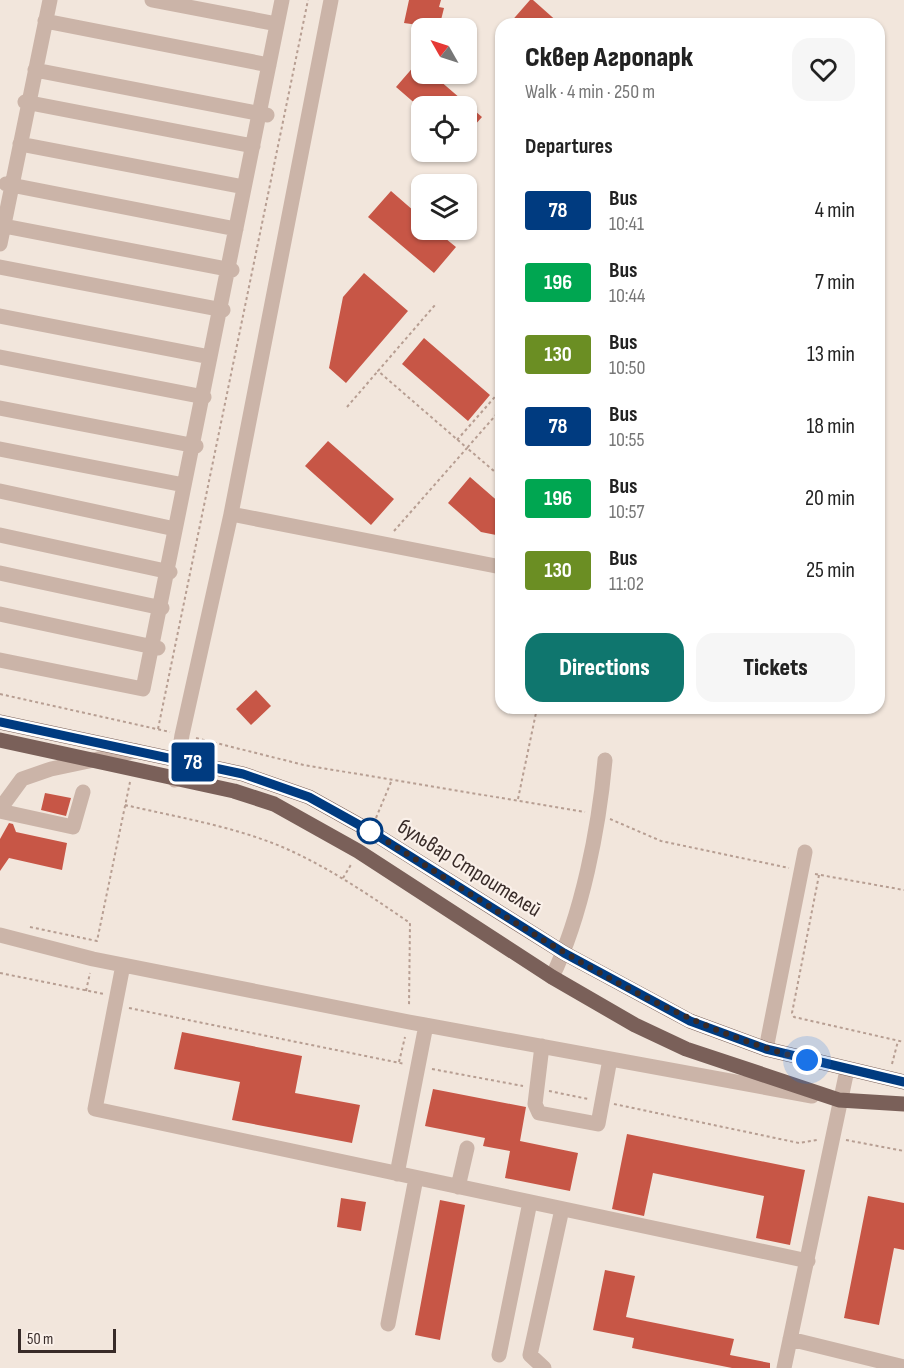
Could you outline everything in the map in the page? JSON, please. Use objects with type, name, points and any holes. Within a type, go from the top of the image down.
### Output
[{"type":"main road","name":"бульвар Строителей","points":[[0,722],[243,774],[309,797],[370,831],[564,953],[690,1021],[766,1049],[904,1082]]},
{"type":"main road","name":"бульвар Строителей","points":[[0,740],[175,780],[234,791],[274,804],[358,851],[552,977],[635,1025],[686,1049],[839,1100],[904,1104]]},
{"type":"street","points":[[0,244],[9,184],[20,144],[50,0]]},
{"type":"street","points":[[152,0],[277,24]]},
{"type":"street","points":[[0,660],[143,689],[155,647],[175,529],[194,446],[210,357],[222,310],[244,187],[263,114],[269,65],[282,0]]},
{"type":"street","points":[[175,780],[182,735],[231,514],[331,0]]},
{"type":"street","points":[[45,21],[269,65]]},
{"type":"street","points":[[35,70],[263,114]]},
{"type":"street","points":[[27,102],[253,146]]},
{"type":"street","points":[[20,144],[244,187]]},
{"type":"street","points":[[9,184],[236,229]]},
{"type":"street","points":[[4,226],[230,270]]},
{"type":"street","points":[[0,267],[222,310]]},
{"type":"street","points":[[0,316],[210,357]]},
{"type":"street","points":[[0,357],[203,397]]},
{"type":"street","points":[[0,408],[194,446]]},
{"type":"street","points":[[0,449],[184,484]]},
{"type":"street","points":[[0,491],[175,529]]},
{"type":"street","points":[[231,514],[495,566]]},
{"type":"street","points":[[0,535],[168,571]]},
{"type":"street","points":[[0,573],[160,608]]},
{"type":"street","points":[[0,614],[155,647]]},
{"type":"street","points":[[83,792],[74,827],[0,810],[22,779],[51,769],[136,750]]},
{"type":"street","points":[[552,977],[564,953],[601,815],[605,759]]},
{"type":"street","points":[[766,1049],[805,852]]},
{"type":"street","name":"бульвар Строителей","points":[[0,935],[123,965],[409,1022],[839,1100]]},
{"type":"street","points":[[123,965],[95,1109],[458,1187],[533,1198],[562,1209],[808,1261]]},
{"type":"street","points":[[397,1174],[426,1025]]},
{"type":"street","points":[[542,1047],[535,1104],[539,1113],[598,1124],[609,1059]]},
{"type":"street","points":[[676,1069],[686,1049]]},
{"type":"street","points":[[784,1368],[847,1070]]},
{"type":"street","points":[[458,1187],[467,1148]]},
{"type":"street","points":[[388,1324],[416,1178]]},
{"type":"street","points":[[499,1356],[533,1198]]},
{"type":"street","points":[[544,1368],[530,1355],[562,1209]]},
{"type":"street","points":[[790,1338],[904,1367]]},
{"type":"path","points":[[158,729],[308,0]]},
{"type":"path","points":[[347,407],[435,305]]},
{"type":"path","points":[[378,371],[495,472]]},
{"type":"path","points":[[457,440],[495,397]]},
{"type":"path","points":[[384,543],[495,416]]},
{"type":"path","points":[[0,694],[158,729],[304,765],[518,799],[601,815],[661,841],[819,875],[904,890]]},
{"type":"path","points":[[518,799],[536,714]]},
{"type":"path","points":[[22,925],[97,941],[133,770]]},
{"type":"path","points":[[125,805],[196,821],[279,846],[343,878],[410,923],[409,1022],[399,1062]]},
{"type":"path","points":[[819,875],[792,1013],[798,1020],[904,1042]]},
{"type":"path","points":[[86,991],[93,958]]},
{"type":"path","points":[[0,973],[86,991],[115,1001],[417,1066],[799,1143],[832,1137],[904,1151]]},
{"type":"path","points":[[891,1066],[898,1041]]},
{"type":"building","points":[[409,0],[441,0],[439,7],[444,8],[442,18],[411,18],[411,24],[404,23]]},
{"type":"building","points":[[530,0],[533,0],[553,18],[514,18]]},
{"type":"building","points":[[411,70],[411,84],[444,84],[458,96],[411,96],[411,100],[396,87]]},
{"type":"building","points":[[477,113],[482,117],[477,123]]},
{"type":"building","points":[[391,191],[411,208],[411,240],[447,240],[456,247],[434,273],[368,217]]},
{"type":"building","points":[[364,273],[408,311],[346,383],[329,368],[343,297]]},
{"type":"building","points":[[424,338],[490,395],[468,421],[402,364]]},
{"type":"building","points":[[328,441],[394,499],[371,525],[305,466]]},
{"type":"building","points":[[470,477],[495,499],[495,535],[481,532],[448,503]]},
{"type":"building","points":[[256,690],[271,706],[251,725],[236,709]]},
{"type":"building","points":[[45,793],[71,798],[66,816],[41,810]]},
{"type":"building","points":[[9,823],[13,824],[16,832],[67,843],[62,870],[9,858],[0,871],[0,839]]},
{"type":"building","points":[[182,1032],[302,1056],[295,1093],[360,1105],[352,1143],[232,1120],[240,1082],[174,1069]]},
{"type":"building","points":[[433,1089],[526,1107],[520,1141],[578,1153],[570,1191],[505,1178],[510,1151],[483,1146],[485,1138],[425,1126]]},
{"type":"building","points":[[627,1134],[805,1170],[790,1245],[756,1238],[764,1196],[653,1173],[644,1216],[612,1209]]},
{"type":"building","points":[[868,1196],[904,1203],[904,1250],[894,1248],[879,1325],[844,1318]]},
{"type":"building","points":[[341,1198],[366,1202],[361,1231],[337,1227]]},
{"type":"building","points":[[440,1200],[465,1205],[440,1340],[415,1335]]},
{"type":"building","points":[[605,1270],[635,1276],[626,1317],[734,1339],[730,1355],[770,1363],[770,1368],[732,1368],[632,1348],[634,1338],[593,1330]]},
{"type":"bus line","name":"78","points":[[0,722],[179,759],[282,785],[309,797],[370,831],[564,953],[690,1021],[766,1049],[904,1082]]},
{"type":"route","points":[[370,831],[564,953],[655,1003],[715,1031],[766,1049],[807,1060]]}]
